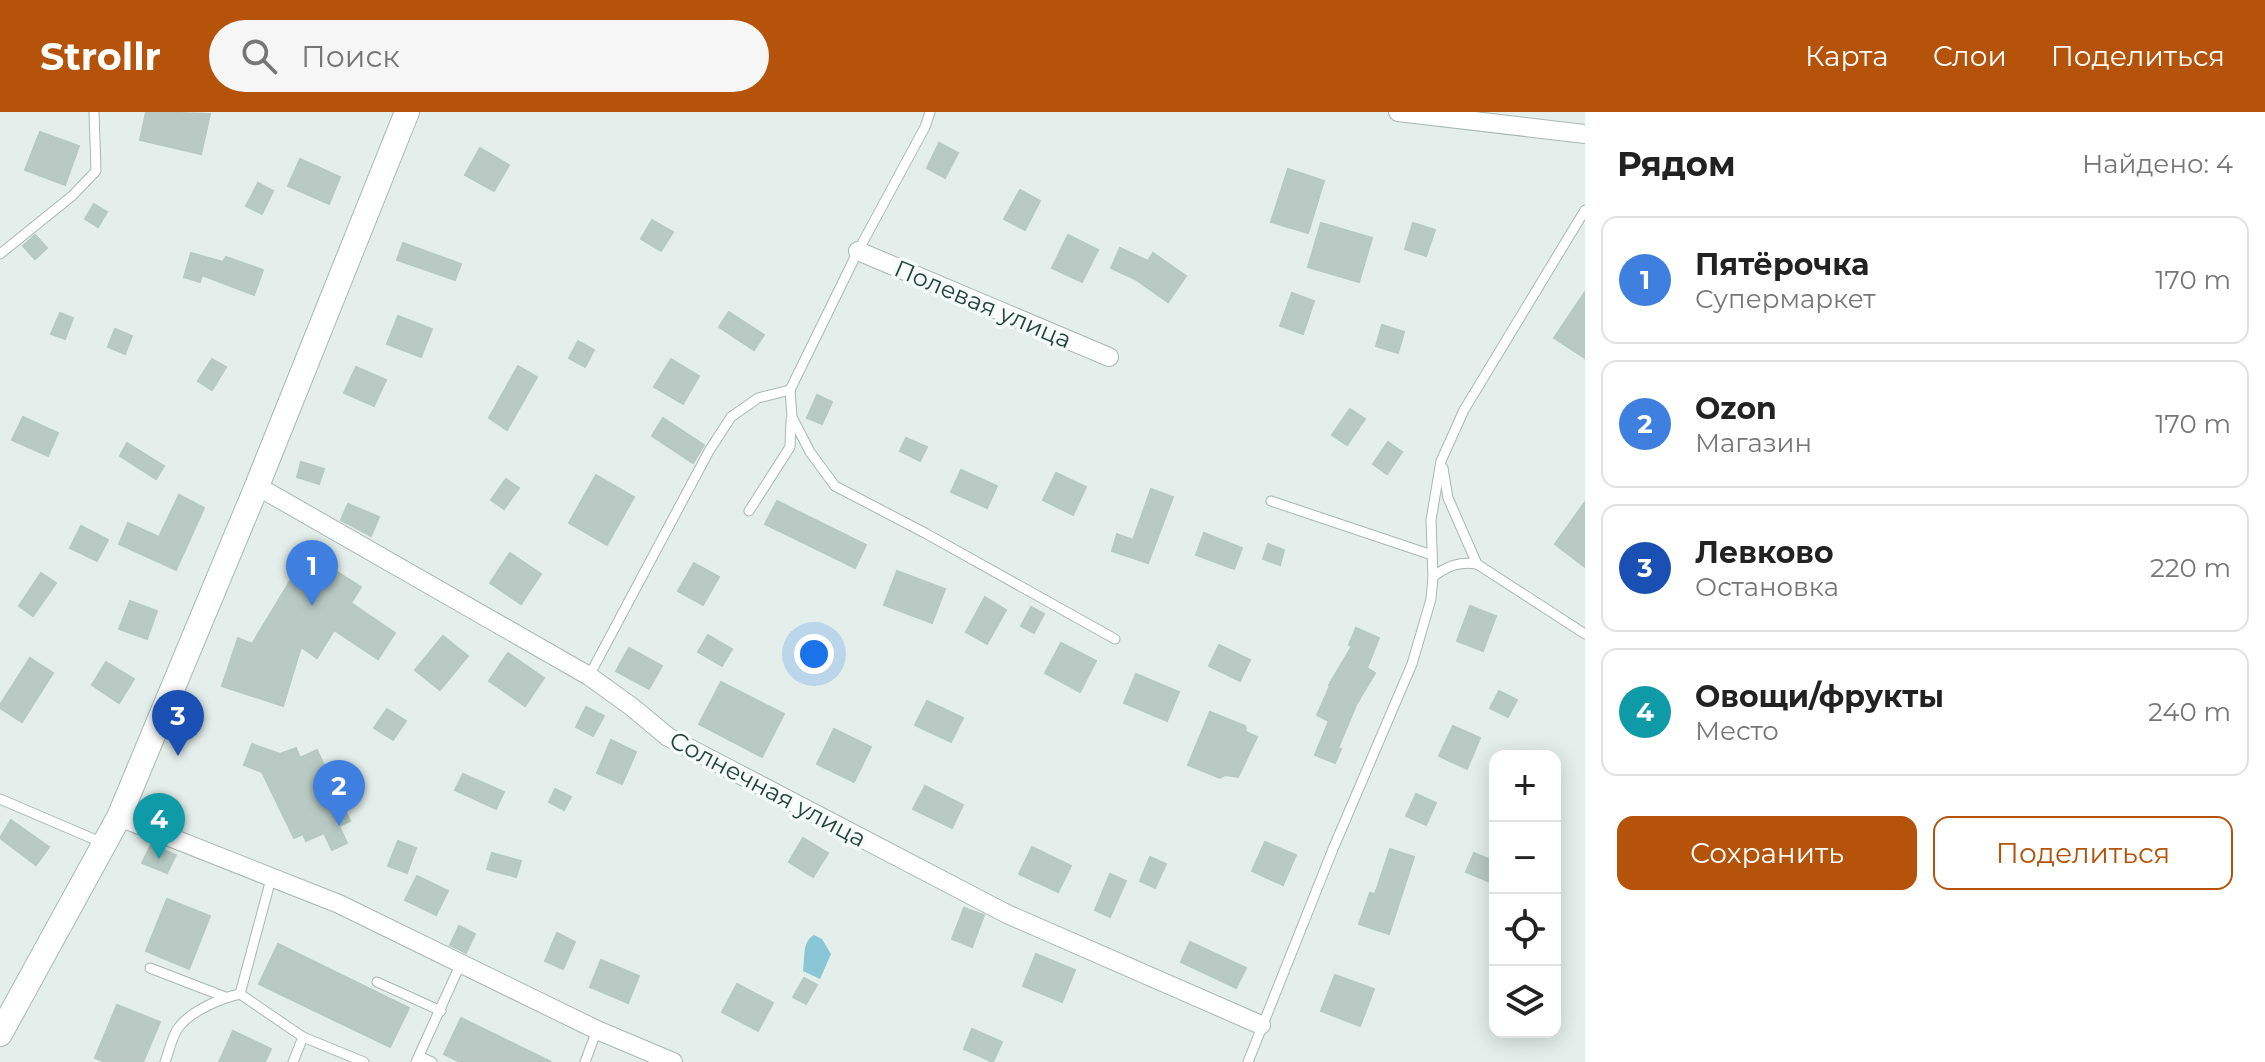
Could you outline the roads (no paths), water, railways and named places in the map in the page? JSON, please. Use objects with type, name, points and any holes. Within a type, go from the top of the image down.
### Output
[{"type":"street","points":[[0,1034],[119,817],[257,486],[407,112]]},
{"type":"street","points":[[1398,112],[1585,134]]},
{"type":"street","name":"Полевая улица","points":[[858,251],[1109,357]]},
{"type":"street","name":"Солнечная улица","points":[[257,486],[589,676],[668,737],[1007,914],[1261,1025]]},
{"type":"street","points":[[119,817],[339,904],[597,1030],[673,1062]]},
{"type":"lane","points":[[0,254],[72,196],[96,171],[94,112]]},
{"type":"lane","points":[[749,511],[790,447],[790,390],[930,112]]},
{"type":"lane","points":[[1248,1062],[1412,664],[1433,577],[1431,520],[1441,461],[1464,410],[1585,210]]},
{"type":"lane","points":[[589,676],[709,451],[731,417],[758,398],[790,390]]},
{"type":"lane","points":[[792,417],[810,452],[835,486],[1115,639]]},
{"type":"lane","points":[[1441,461],[1448,498],[1477,564]]},
{"type":"lane","points":[[1271,501],[1432,555]]},
{"type":"lane","points":[[1433,577],[1443,569],[1463,562],[1477,564],[1585,634]]},
{"type":"lane","points":[[0,799],[104,843]]},
{"type":"lane","points":[[240,994],[271,879]]},
{"type":"lane","points":[[432,1062],[418,1060],[461,963]]},
{"type":"lane","points":[[150,968],[225,997]]},
{"type":"lane","points":[[377,982],[441,1011]]},
{"type":"lane","points":[[165,1062],[179,1027],[207,1006],[240,994],[303,1037],[364,1062]]},
{"type":"lane","points":[[585,1062],[597,1030]]},
{"type":"lane","points":[[293,1062],[303,1037]]},
{"type":"water","points":[[814,935],[822,939],[831,954],[820,979],[803,971],[806,946]]},
{"type":"place","name":"Пятёрочка","points":[[312,606]]},
{"type":"place","name":"Левково","points":[[178,756]]},
{"type":"place","name":"Ozon","points":[[339,826]]},
{"type":"place","name":"Овощи/фрукты","points":[[159,859]]}]
